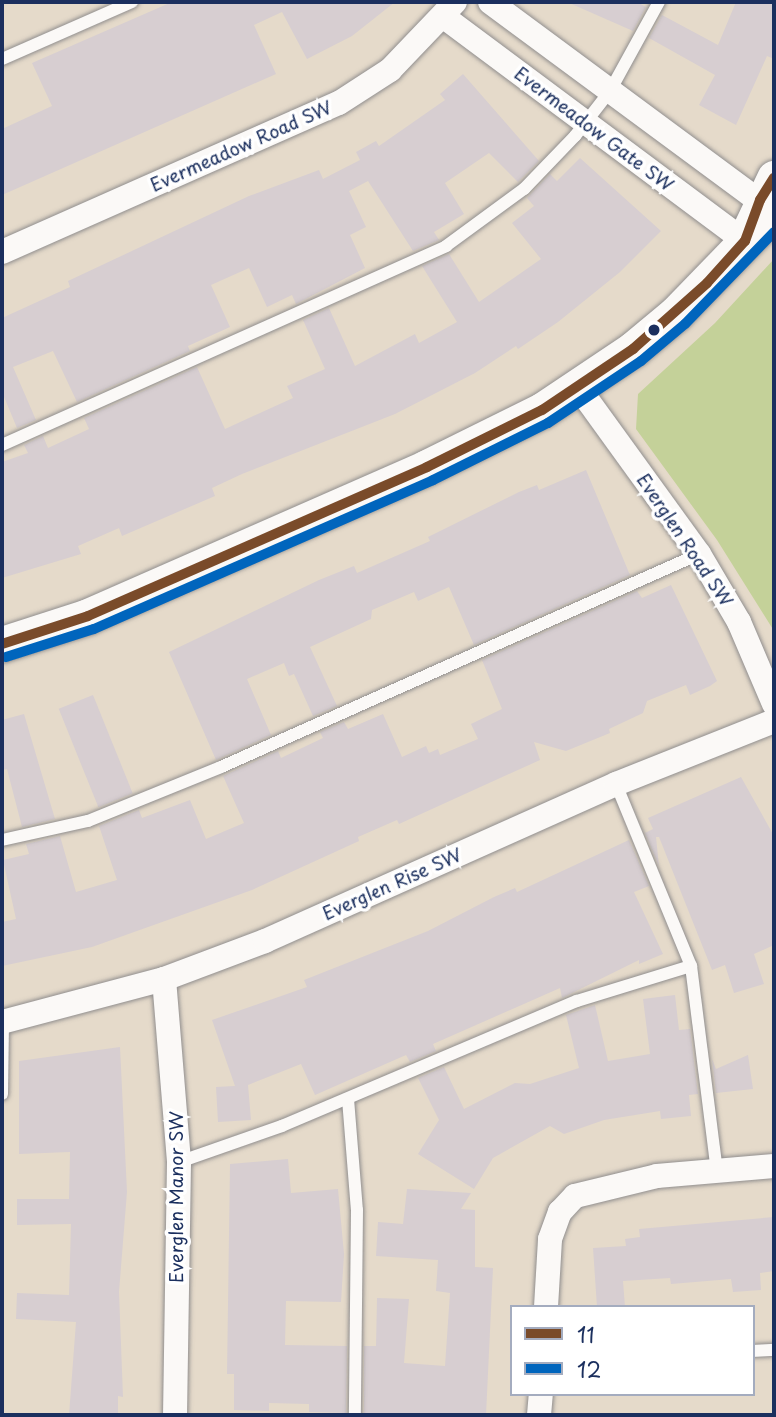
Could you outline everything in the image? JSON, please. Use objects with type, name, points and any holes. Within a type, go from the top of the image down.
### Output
[{"type":"street","points":[[2,644],[88,616],[427,467],[542,410],[578,387],[676,313],[745,241],[771,201],[610,90],[490,2]]},
{"type":"street","name":"Evermeadow Gate SW","points":[[449,9],[587,122],[745,241]]},
{"type":"street","name":"Evermeadow Road SW","points":[[2,252],[339,103],[390,69],[449,9]]},
{"type":"street","name":"Everglen Road SW","points":[[578,387],[699,554],[739,622],[774,704]]},
{"type":"street","name":"Everglen Rise SW","points":[[2,1022],[164,979],[265,941],[616,784],[774,721]]},
{"type":"street","name":"Everglen Manor SW","points":[[164,979],[179,1162],[175,1415]]},
{"type":"street","points":[[546,1305],[550,1239],[560,1212],[575,1196],[657,1176],[774,1166]]},
{"type":"street","points":[[539,1415],[541,1396]]},
{"type":"lane","points":[[2,59],[132,2]]},
{"type":"lane","points":[[2,445],[446,246],[524,188],[587,122],[610,90],[659,2]]},
{"type":"lane","points":[[2,840],[88,821],[210,771],[699,554]]},
{"type":"lane","points":[[616,784],[691,966],[717,1171]]},
{"type":"lane","points":[[179,1162],[348,1099],[577,1002],[691,966]]},
{"type":"lane","points":[[2,1022],[2,1094]]},
{"type":"lane","points":[[348,1099],[358,1210],[355,1415]]},
{"type":"lane","points":[[755,1351],[774,1350]]},
{"type":"green space","points":[[774,259],[774,631],[717,540],[636,429],[638,394],[715,323]]},
{"type":"building","points":[[172,2],[395,2],[352,36],[307,59],[282,12],[254,25],[276,74],[2,195],[2,129],[52,106],[32,63]]},
{"type":"building","points":[[567,2],[637,2],[646,7],[633,31]]},
{"type":"building","points":[[736,2],[774,2],[774,59],[767,56],[736,125],[699,105],[715,75],[649,38],[662,15],[718,45]]},
{"type":"building","points":[[463,74],[539,161],[518,182],[489,153],[445,183],[464,214],[434,232],[439,240],[413,251],[368,181],[349,191],[366,227],[350,235],[365,268],[296,304],[292,295],[267,307],[249,268],[211,285],[230,327],[188,346],[190,351],[77,402],[53,351],[13,367],[36,420],[17,428],[2,392],[2,318],[70,287],[68,281],[249,196],[319,170],[323,179],[360,160],[356,152],[376,141],[379,146],[445,100],[440,94]]},
{"type":"building","points":[[580,158],[661,231],[620,272],[558,322],[518,349],[516,346],[475,373],[395,414],[242,474],[212,488],[215,496],[122,536],[119,528],[78,546],[81,554],[2,578],[2,462],[28,453],[24,445],[43,436],[48,448],[89,429],[84,418],[197,367],[225,429],[293,398],[287,386],[325,369],[303,320],[329,308],[355,366],[415,334],[419,343],[457,322],[422,266],[449,254],[479,302],[541,259],[512,223],[534,206],[527,198],[550,174],[557,181]]},
{"type":"building","points":[[586,470],[630,575],[474,645],[449,587],[418,601],[414,592],[372,610],[371,619],[310,647],[337,706],[313,716],[294,674],[289,676],[284,663],[247,679],[271,735],[216,760],[169,652],[319,580],[354,566],[357,573],[430,541],[428,537],[519,492],[537,485],[539,490]]},
{"type":"building","points":[[671,585],[717,681],[710,686],[690,695],[686,685],[647,701],[643,713],[609,729],[610,733],[566,751],[534,742],[540,760],[399,824],[397,820],[358,837],[359,841],[252,890],[92,947],[2,966],[2,922],[16,919],[3,860],[29,854],[26,844],[60,836],[76,892],[117,880],[99,826],[139,810],[142,818],[190,800],[206,839],[244,823],[223,776],[278,751],[281,758],[323,738],[320,732],[344,722],[348,729],[383,714],[402,757],[426,746],[429,753],[438,749],[440,755],[478,739],[471,724],[502,709],[482,660],[637,591],[642,598]]},
{"type":"building","points":[[93,695],[133,793],[98,807],[59,709]]},
{"type":"building","points":[[24,714],[55,819],[22,827],[7,769],[2,770],[2,720]]},
{"type":"building","points":[[741,777],[774,836],[774,945],[754,954],[764,984],[734,993],[725,965],[712,970],[659,837],[656,837],[659,866],[645,833],[653,829],[648,818]]},
{"type":"building","points":[[629,840],[649,886],[634,892],[663,954],[639,964],[639,960],[562,998],[560,988],[433,1044],[436,1051],[410,1062],[406,1055],[315,1095],[301,1064],[248,1085],[251,1120],[218,1122],[216,1087],[235,1086],[212,1020],[307,987],[304,980],[428,931],[494,897],[515,888],[517,892]]},
{"type":"building","points":[[675,995],[679,1030],[690,1029],[698,1094],[689,1095],[691,1116],[661,1119],[660,1111],[604,1120],[564,1134],[550,1126],[493,1158],[474,1189],[418,1154],[439,1120],[418,1078],[444,1067],[464,1109],[515,1083],[530,1084],[579,1068],[566,1015],[595,1005],[608,1061],[650,1054],[643,999]]},
{"type":"building","points":[[120,1047],[127,1192],[119,1292],[123,1397],[118,1396],[118,1415],[69,1415],[76,1322],[16,1319],[17,1293],[69,1295],[71,1224],[17,1225],[17,1199],[69,1199],[70,1152],[19,1154],[19,1061]]},
{"type":"building","points":[[748,1055],[753,1089],[716,1093],[712,1059],[716,1069]]},
{"type":"building","points":[[288,1159],[291,1193],[338,1189],[344,1254],[341,1302],[286,1301],[285,1345],[347,1346],[346,1413],[309,1412],[309,1404],[269,1403],[269,1411],[234,1410],[234,1374],[227,1374],[230,1164]]},
{"type":"building","points":[[407,1189],[471,1193],[461,1209],[475,1210],[475,1267],[493,1268],[486,1415],[364,1414],[364,1346],[376,1346],[377,1298],[409,1299],[404,1363],[445,1366],[450,1293],[436,1291],[438,1260],[376,1256],[378,1222],[403,1224]]},
{"type":"building","points":[[774,1217],[774,1271],[760,1273],[761,1290],[733,1292],[731,1279],[671,1284],[670,1278],[623,1281],[625,1305],[597,1305],[593,1248],[626,1246],[625,1239],[640,1237],[639,1229]]},
{"type":"transit line","name":"11","points":[[2,644],[88,616],[427,467],[542,410],[633,349],[707,283],[745,241],[760,200],[774,178]]},
{"type":"transit line","name":"12","points":[[6,657],[94,629],[433,480],[548,423],[641,361],[685,324],[774,232]]}]
